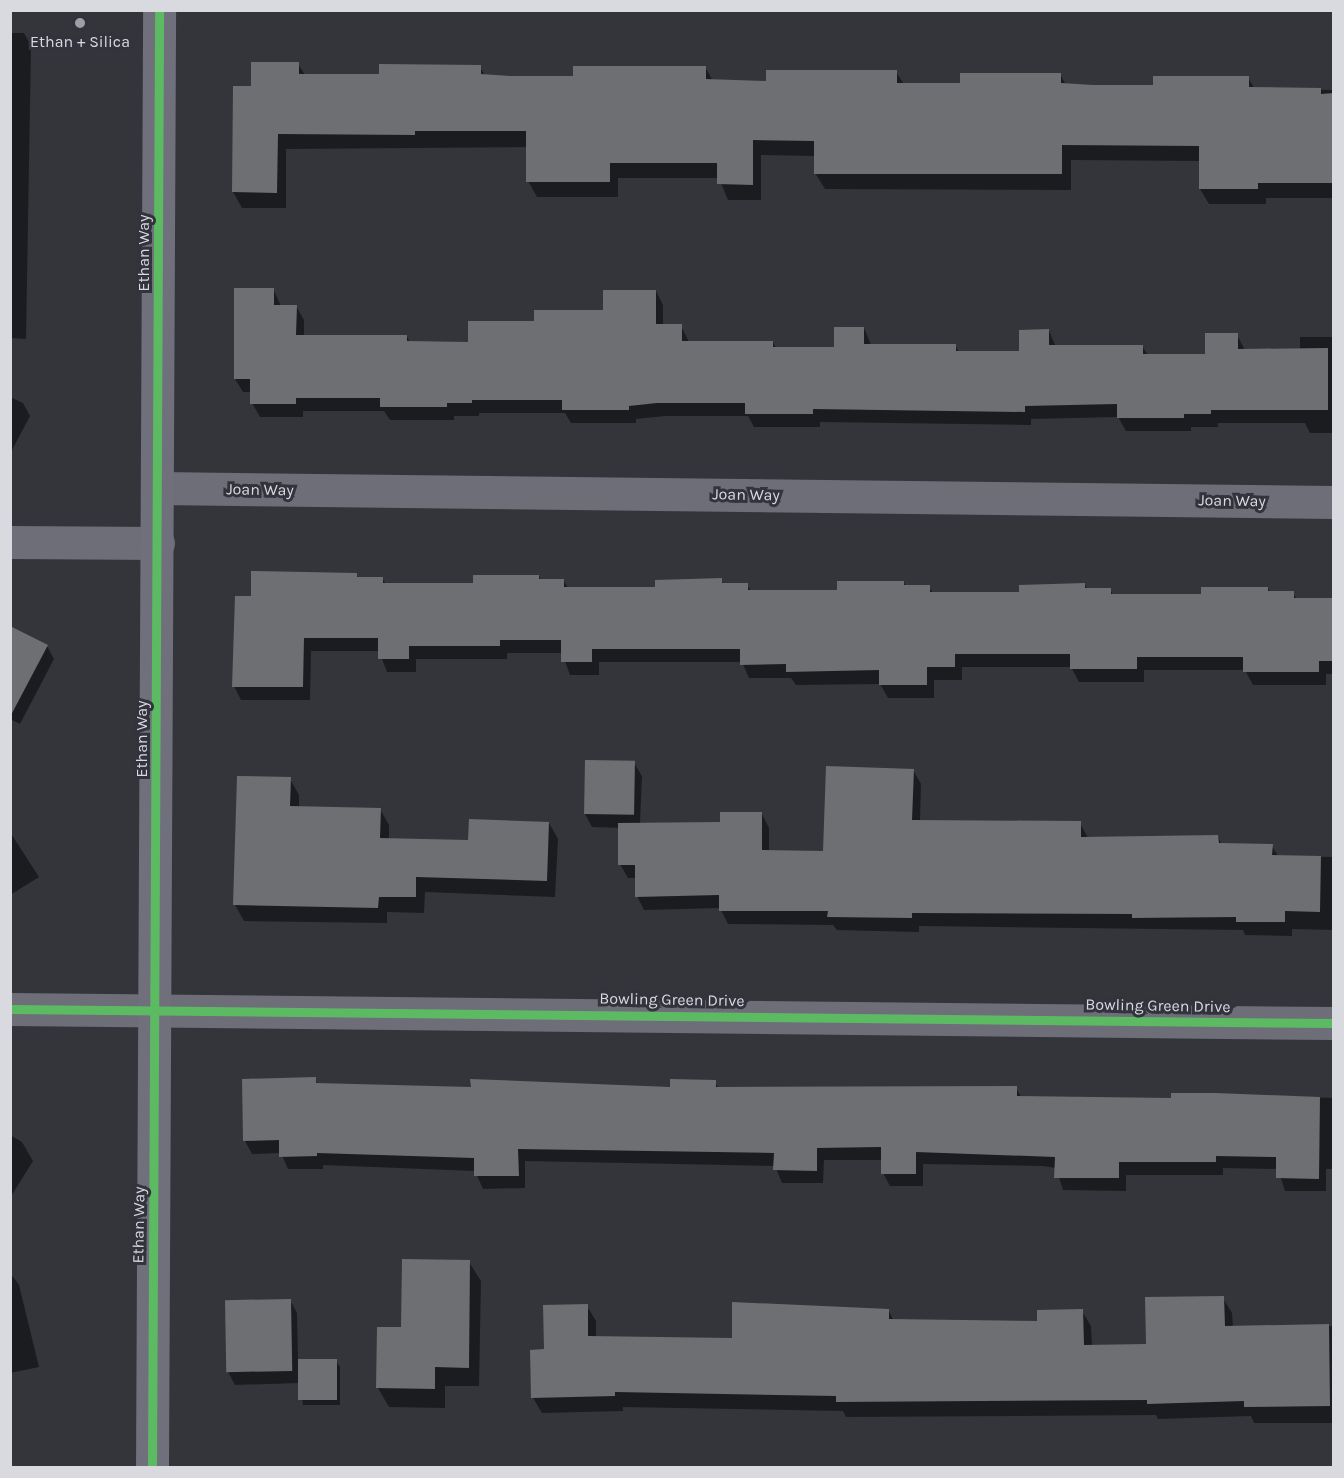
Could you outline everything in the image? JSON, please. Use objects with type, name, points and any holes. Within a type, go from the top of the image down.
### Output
[{"type":"street","name":"Ethan Way","points":[[152,1467],[157,1009],[159,10]]},
{"type":"street","name":"Joan Way","points":[[158,488],[1334,502]]},
{"type":"street","points":[[10,542],[158,543]]},
{"type":"street","name":"Bowling Green Drive","points":[[10,1009],[1334,1023]]},
{"type":"building","points":[[251,62],[299,62],[299,74],[379,74],[379,64],[481,65],[481,74],[511,76],[573,76],[573,66],[706,66],[706,79],[766,81],[766,70],[897,70],[897,83],[960,83],[960,73],[1061,73],[1061,83],[1093,85],[1153,85],[1153,76],[1249,76],[1249,87],[1321,88],[1321,94],[1334,93],[1334,183],[1258,183],[1258,189],[1199,189],[1199,146],[1062,145],[1062,174],[814,174],[814,141],[753,140],[753,185],[717,184],[717,163],[610,163],[610,182],[526,182],[526,131],[415,131],[415,135],[278,134],[277,193],[232,192],[233,86],[251,86]]},
{"type":"building","points":[[234,288],[274,288],[274,305],[297,305],[296,335],[407,335],[407,341],[468,342],[468,321],[534,321],[534,310],[603,310],[603,290],[656,290],[656,324],[682,324],[682,341],[773,341],[773,347],[834,347],[834,327],[864,327],[864,344],[956,344],[956,351],[1019,351],[1019,330],[1049,329],[1049,345],[1143,345],[1143,354],[1205,354],[1205,333],[1238,333],[1238,349],[1328,348],[1328,410],[1211,410],[1211,414],[1184,414],[1184,418],[1117,418],[1117,404],[1025,406],[1025,412],[813,409],[813,414],[745,414],[745,403],[657,403],[629,406],[629,410],[562,410],[562,400],[472,400],[472,403],[447,403],[447,407],[380,407],[380,398],[296,398],[296,404],[250,404],[250,379],[234,379]]},
{"type":"building","points":[[251,571],[357,573],[357,577],[383,577],[383,583],[473,583],[473,575],[539,575],[539,579],[564,579],[564,587],[655,587],[655,580],[722,578],[722,583],[748,583],[748,590],[837,590],[837,581],[904,581],[904,585],[930,585],[930,592],[1019,592],[1019,585],[1085,583],[1085,588],[1111,588],[1111,594],[1201,594],[1201,587],[1268,587],[1268,591],[1294,591],[1294,598],[1334,598],[1334,661],[1319,661],[1319,672],[1243,672],[1243,657],[1137,657],[1137,669],[1070,669],[1070,654],[955,654],[955,667],[927,667],[927,685],[879,685],[879,670],[786,672],[786,664],[740,665],[740,649],[592,649],[592,662],[561,662],[561,640],[500,640],[500,646],[409,646],[409,659],[378,659],[378,638],[304,638],[303,687],[232,687],[235,596],[251,596]]},
{"type":"building","points":[[10,626],[48,645],[10,717]]},
{"type":"building","points":[[585,760],[635,761],[634,815],[584,814]]},
{"type":"building","points":[[826,766],[914,769],[912,820],[1081,821],[1081,837],[1218,835],[1219,843],[1273,844],[1272,855],[1321,856],[1320,912],[1285,911],[1285,922],[1236,922],[1236,917],[1132,918],[1132,914],[912,913],[912,918],[827,917],[828,911],[719,911],[719,895],[635,897],[635,865],[618,865],[618,823],[720,822],[720,812],[762,812],[762,850],[823,851]]},
{"type":"building","points":[[237,776],[291,777],[290,806],[381,808],[380,838],[468,840],[469,819],[549,822],[547,881],[416,877],[416,897],[379,897],[378,908],[233,905]]},
{"type":"building","points":[[316,1077],[316,1083],[471,1087],[470,1079],[670,1087],[670,1079],[716,1080],[716,1087],[1017,1086],[1017,1096],[1171,1098],[1171,1093],[1216,1093],[1320,1097],[1319,1179],[1276,1178],[1276,1157],[1216,1156],[1216,1162],[1119,1162],[1119,1178],[1054,1178],[1055,1157],[916,1152],[916,1174],[881,1174],[881,1147],[817,1148],[817,1171],[773,1170],[774,1153],[518,1149],[519,1176],[474,1176],[474,1158],[317,1153],[317,1156],[279,1157],[279,1140],[243,1141],[242,1079]]},
{"type":"building","points":[[402,1259],[470,1260],[469,1368],[435,1367],[435,1389],[376,1388],[377,1327],[401,1327]]},
{"type":"building","points":[[1224,1296],[1225,1326],[1329,1324],[1330,1406],[1244,1407],[1244,1401],[1147,1404],[1147,1400],[836,1402],[836,1396],[615,1392],[615,1396],[531,1398],[530,1350],[544,1349],[543,1305],[588,1304],[588,1336],[732,1338],[732,1302],[889,1309],[889,1319],[1037,1321],[1037,1310],[1083,1309],[1084,1345],[1146,1344],[1145,1297]]},
{"type":"building","points":[[291,1299],[292,1371],[226,1372],[225,1300]]},
{"type":"building","points":[[298,1359],[337,1359],[337,1400],[298,1400]]},
{"type":"cycle path","points":[[152,1468],[159,10]]},
{"type":"cycle path","points":[[10,1009],[1334,1023]]},
{"type":"place","name":"Ethan + Silica","points":[[80,23]]}]
